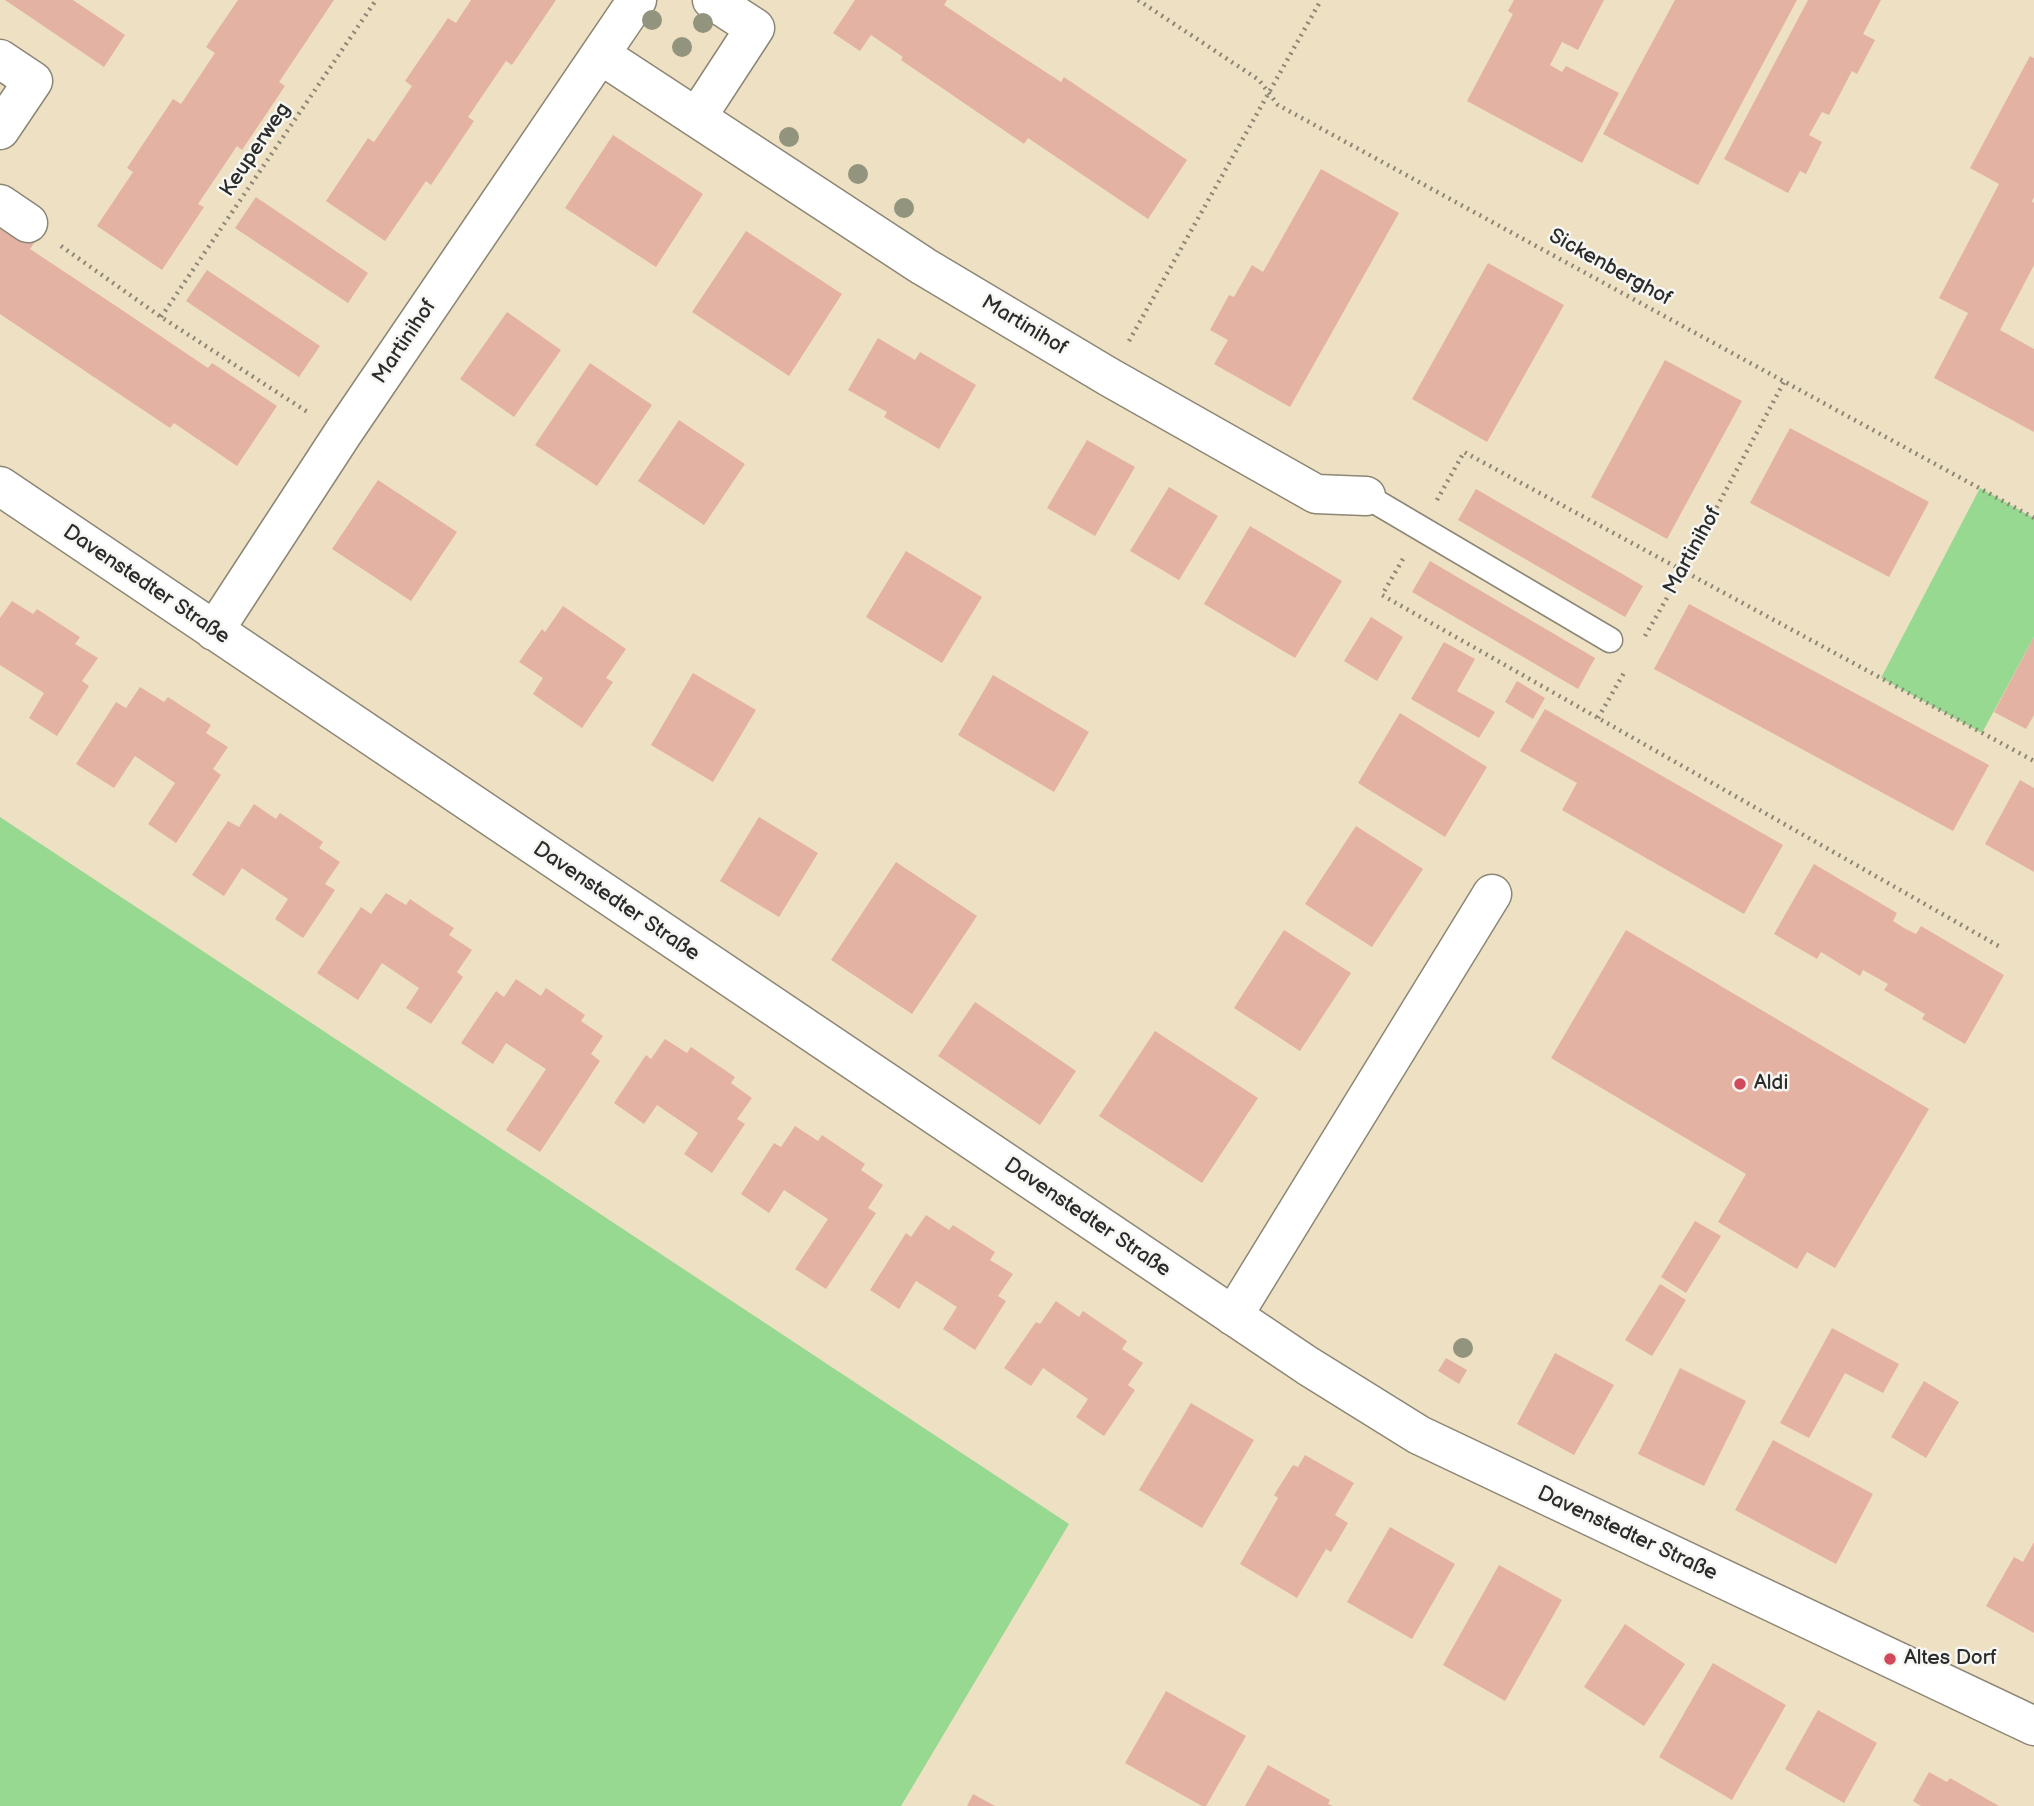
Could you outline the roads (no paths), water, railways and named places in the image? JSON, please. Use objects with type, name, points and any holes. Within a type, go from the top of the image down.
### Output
[{"type":"street","name":"Martinihof","points":[[214,631],[343,433],[637,0]]},
{"type":"street","points":[[697,117],[755,28],[712,0]]},
{"type":"street","name":"Martinihof","points":[[601,55],[923,266],[1109,377],[1316,494],[1366,496]]},
{"type":"street","points":[[0,59],[33,81],[0,130]]},
{"type":"street","name":"Davenstedter Straße","points":[[0,486],[1233,1316],[1419,1436],[2034,1726]]},
{"type":"street","points":[[1233,1316],[1492,894]]},
{"type":"lane","points":[[1366,496],[1610,640]]},
{"type":"place","name":"Aldi","points":[[1740,1084]]},
{"type":"place","name":"Altes Dorf","points":[[1890,1659]]}]
